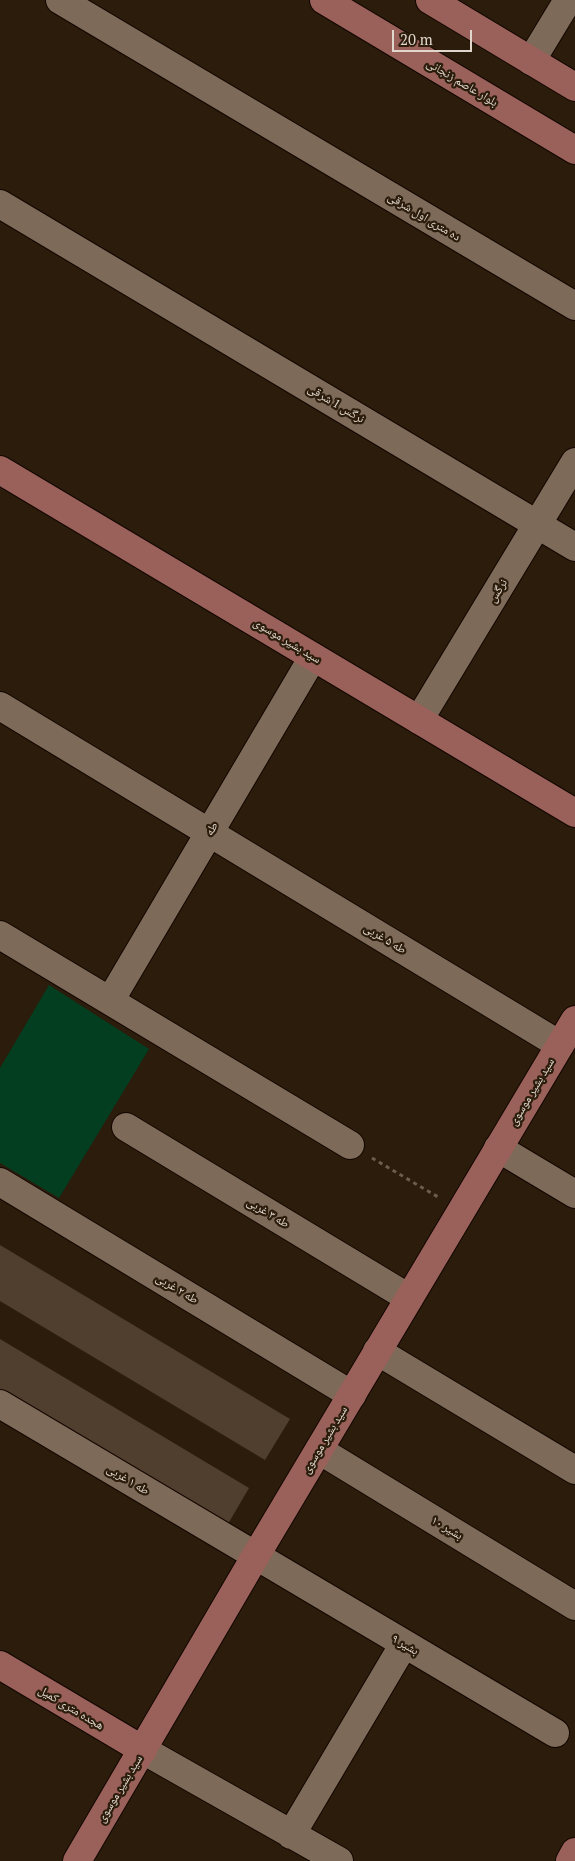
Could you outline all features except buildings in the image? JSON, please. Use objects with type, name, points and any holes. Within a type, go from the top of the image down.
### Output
[{"type":"street","name":"ده متری اول شرقی","points":[[60,0],[575,306]]},
{"type":"street","name":"بلوار عاصم زنجانی","points":[[324,0],[575,150]]},
{"type":"street","points":[[430,0],[575,87]]},
{"type":"street","points":[[531,61],[568,0]]},
{"type":"street","name":"نرگس 1 شرقی","points":[[0,204],[575,547]]},
{"type":"street","name":"نرگس","points":[[419,720],[539,525],[575,462]]},
{"type":"street","name":"سید بشیر موسوی","points":[[0,470],[575,813]]},
{"type":"street","name":"طه","points":[[110,1001],[313,657]]},
{"type":"street","name":"طه ۵ غربی","points":[[0,706],[560,1045]]},
{"type":"street","points":[[0,935],[350,1145]]},
{"type":"street","name":"سید بشیر موسوی","points":[[77,1861],[255,1557],[575,1020]]},
{"type":"street","name":"طه ۳ غربی","points":[[126,1127],[410,1298]]},
{"type":"street","points":[[498,1148],[575,1194]]},
{"type":"street","name":"طه ۲ غربی","points":[[1,1184],[352,1395]]},
{"type":"street","points":[[377,1351],[575,1470]]},
{"type":"street","name":"طه ۱ غربی","points":[[0,1404],[255,1557]]},
{"type":"street","name":"بشیر ۱۰","points":[[319,1450],[575,1606]]},
{"type":"street","name":"بشیر ۹","points":[[255,1557],[554,1733]]},
{"type":"street","points":[[291,1835],[404,1644]]},
{"type":"street","name":"هجده متری کمیل","points":[[0,1665],[143,1750]]},
{"type":"street","points":[[143,1750],[339,1861]]},
{"type":"street","points":[[570,1861],[575,1852]]},
{"type":"path","points":[[350,1145],[461,1211]]},
{"type":"green space","points":[[49,985],[149,1049],[59,1198],[0,1163],[0,1068]]}]
